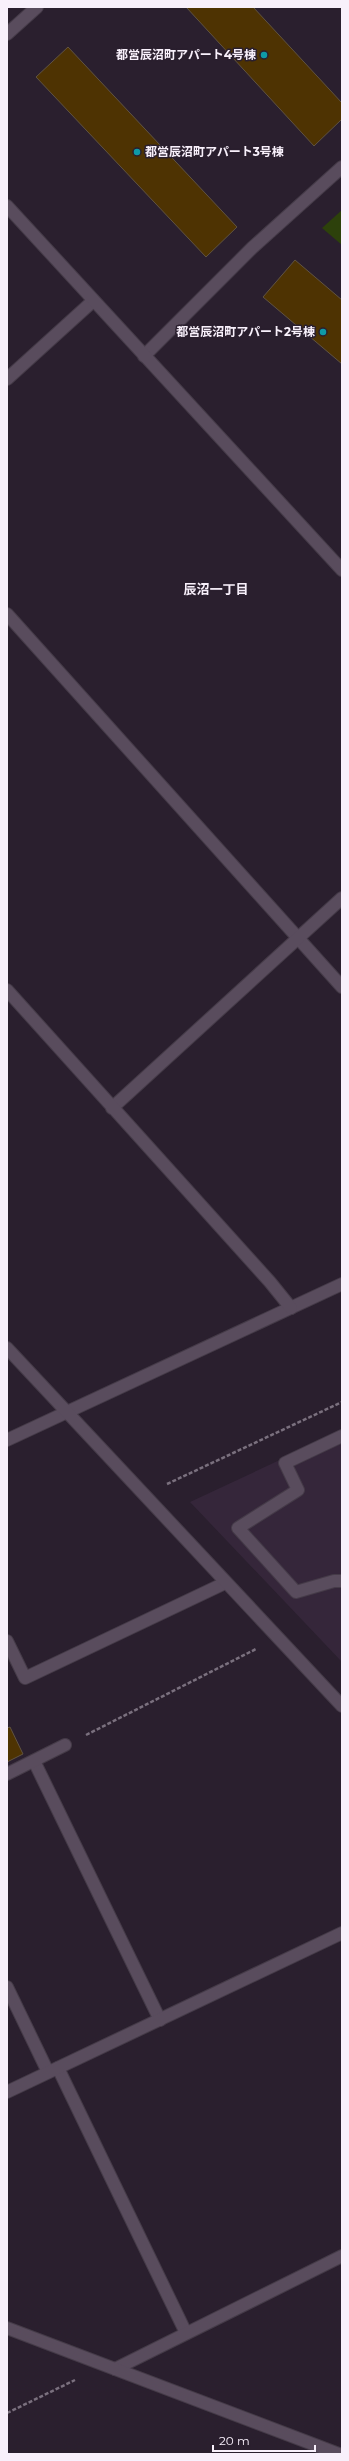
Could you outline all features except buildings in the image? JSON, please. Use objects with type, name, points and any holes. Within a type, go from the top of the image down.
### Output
[{"type":"street","points":[[7,34],[37,7]]},
{"type":"street","points":[[144,356],[252,248],[342,167]]},
{"type":"street","points":[[7,206],[342,570]]},
{"type":"street","points":[[7,379],[93,301]]},
{"type":"street","points":[[7,614],[342,987]]},
{"type":"street","points":[[112,1108],[342,898]]},
{"type":"street","points":[[7,990],[270,1282],[291,1308]]},
{"type":"street","points":[[7,1440],[342,1284]]},
{"type":"street","points":[[7,1348],[143,1496],[342,1706]]},
{"type":"street","points":[[342,1436],[285,1463],[298,1490],[238,1528],[296,1592],[334,1581],[342,1581]]},
{"type":"street","points":[[7,1641],[25,1678],[225,1583]]},
{"type":"street","points":[[7,1774],[65,1745]]},
{"type":"street","points":[[34,1761],[160,2020]]},
{"type":"street","points":[[7,2092],[342,1933]]},
{"type":"street","points":[[7,1987],[53,2070],[186,2333]]},
{"type":"street","points":[[110,2367],[186,2333],[342,2256]]},
{"type":"street","points":[[7,2328],[339,2454]]},
{"type":"path","points":[[143,1496],[342,1402]]},
{"type":"path","points":[[65,1745],[278,1638]]},
{"type":"path","points":[[7,2413],[110,2367]]},
{"type":"shaded area","points":[[342,1431],[342,1662],[190,1502]]},
{"type":"green space","points":[[342,210],[342,245],[322,228]]},
{"type":"place","name":"都営辰沼町アパート4号棟","points":[[264,55]]},
{"type":"place","name":"都営辰沼町アパート3号棟","points":[[137,152]]},
{"type":"place","name":"都営辰沼町アパート2号棟","points":[[323,332]]},
{"type":"district","name":"辰沼一丁目","points":[[216,589]]}]
